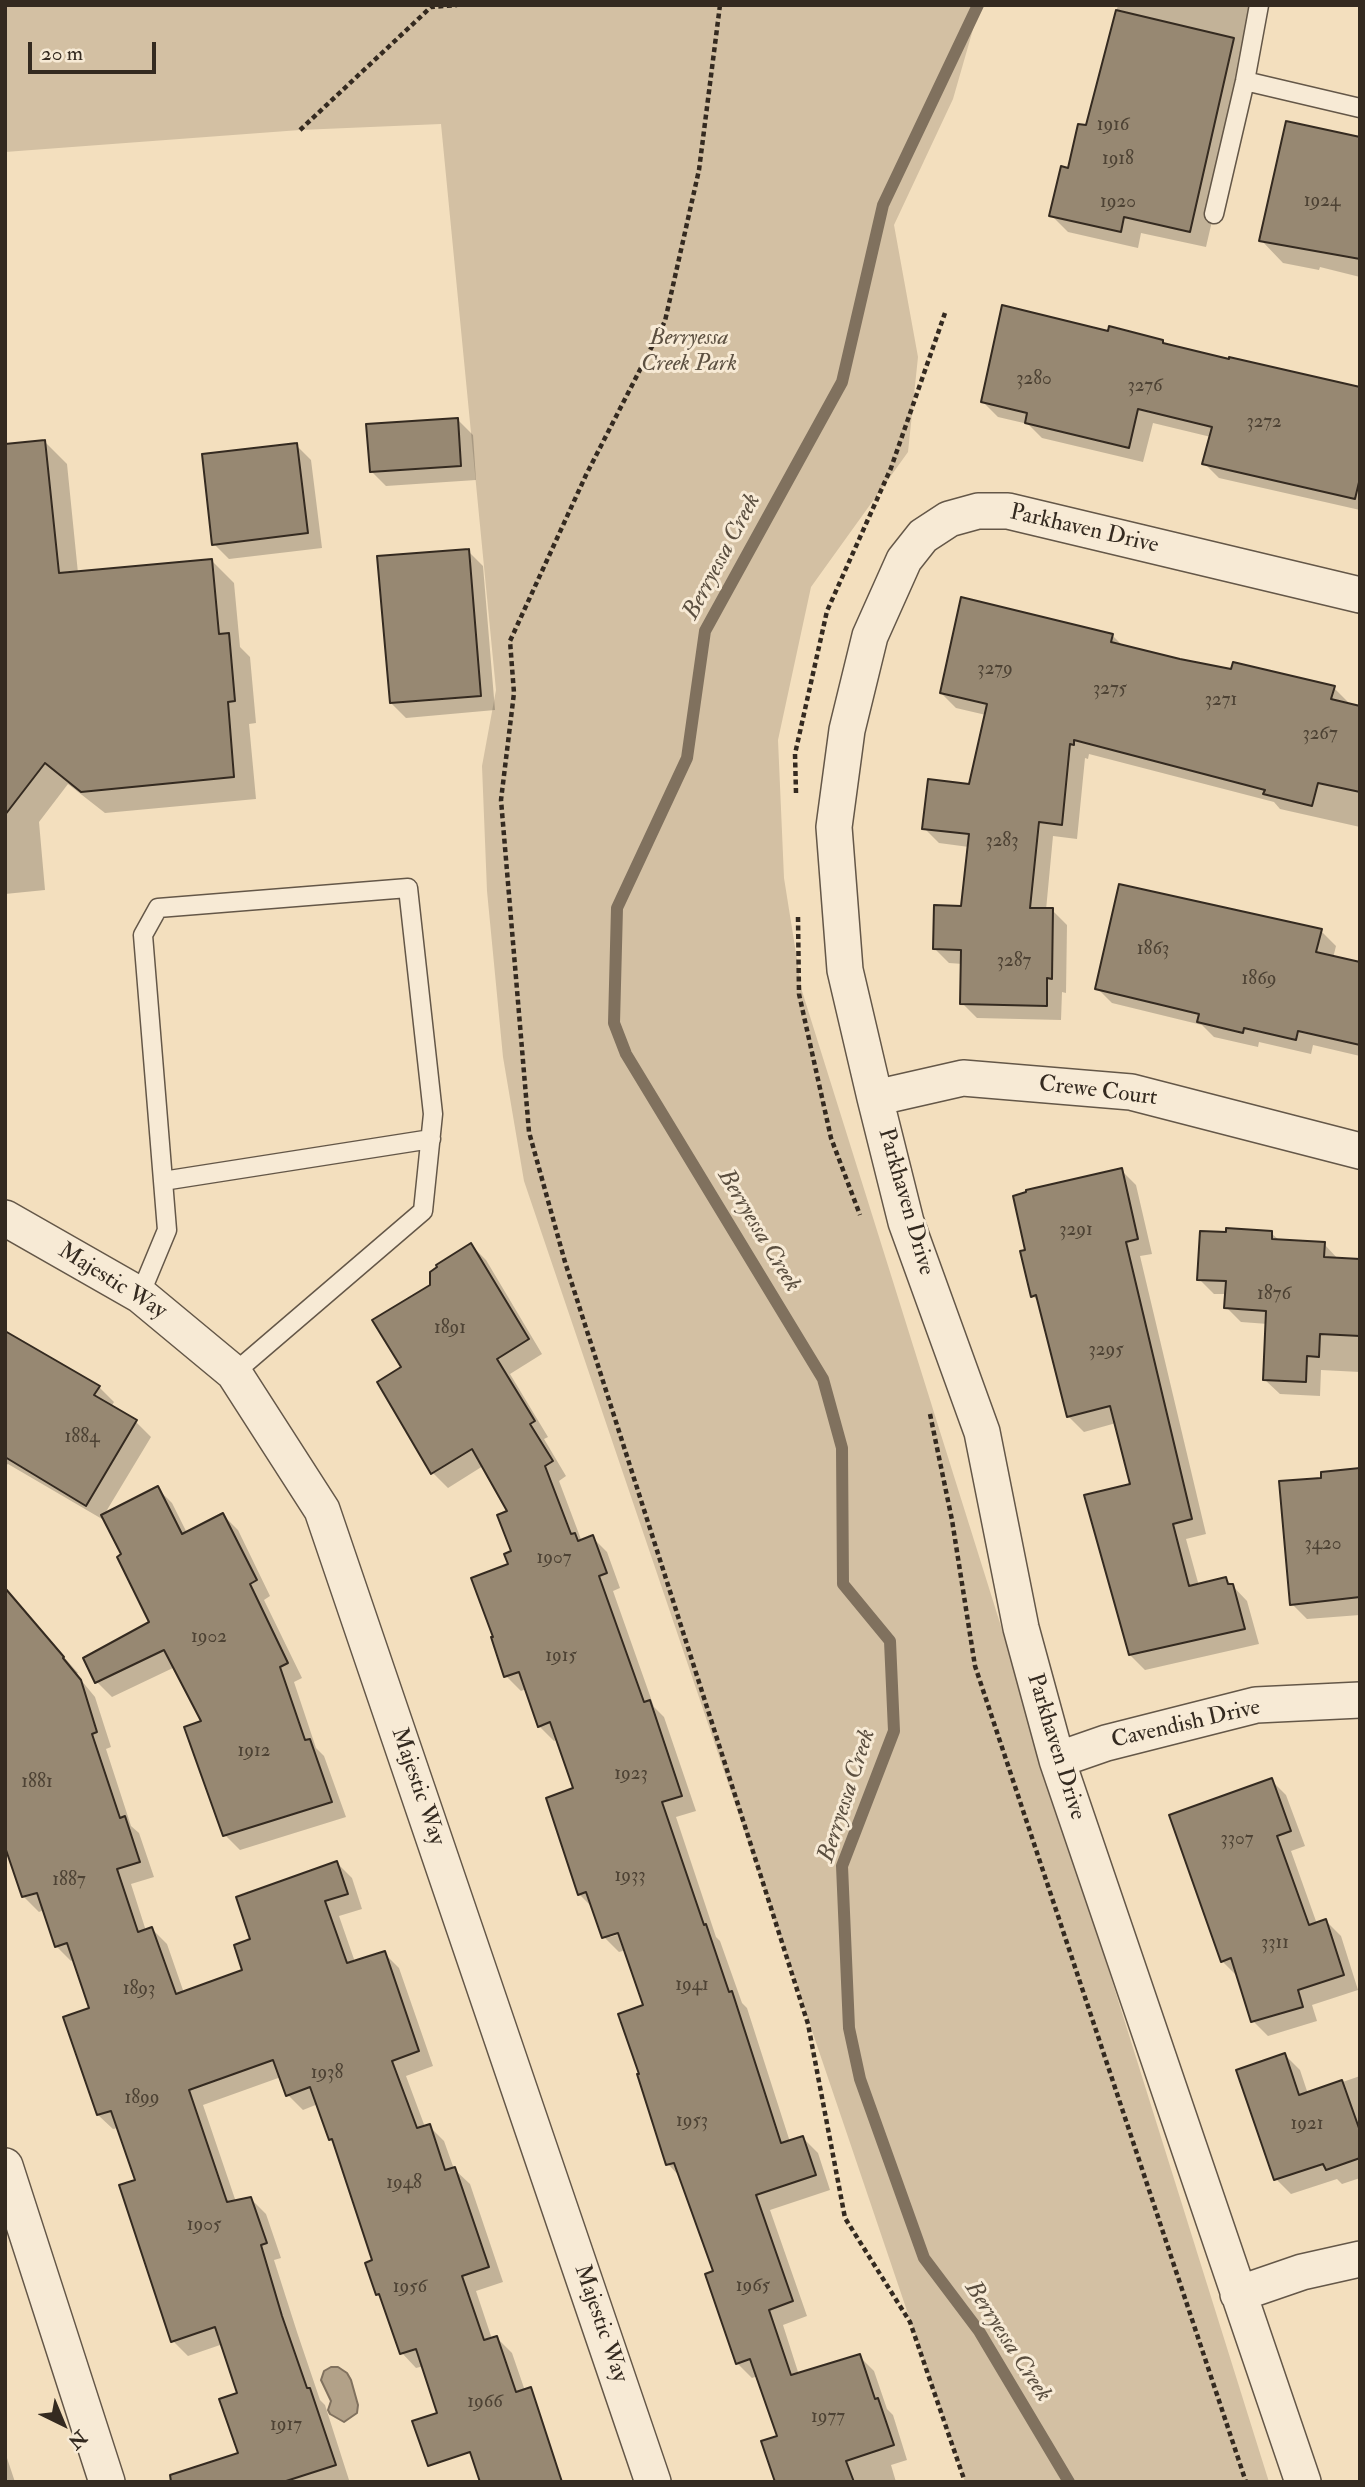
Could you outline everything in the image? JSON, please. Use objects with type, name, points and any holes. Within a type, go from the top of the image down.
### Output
[{"type":"street","name":"Parkhaven Drive","points":[[1303,2482],[1057,1760],[1021,1628],[982,1432],[906,1222],[875,1098],[845,970],[834,827],[847,730],[870,636],[904,560],[923,536],[949,519],[978,511],[1008,511],[1360,595]]},
{"type":"street","name":"Crewe Court","points":[[875,1098],[964,1078],[1131,1092],[1360,1151]]},
{"type":"street","name":"Majestic Way","points":[[5,1218],[140,1295],[234,1373],[322,1510],[653,2482]]},
{"type":"street","name":"Cavendish Drive","points":[[1057,1760],[1106,1743],[1256,1705],[1360,1700]]},
{"type":"street","points":[[5,2166],[107,2482]]},
{"type":"street","points":[[1238,2294],[1302,2272],[1360,2259]]},
{"type":"lane","points":[[1214,214],[1245,81],[1259,5]]},
{"type":"lane","points":[[1245,81],[1360,108]]},
{"type":"lane","points":[[140,1295],[167,1230],[143,935],[158,908],[408,888],[433,1114],[423,1212],[234,1373]]},
{"type":"lane","points":[[163,1181],[431,1139]]},
{"type":"path","points":[[300,130],[431,7],[457,5]]},
{"type":"path","points":[[720,5],[699,170],[665,321],[586,475],[510,641],[514,693],[501,800],[528,1132],[565,1262],[808,2024],[845,2218],[910,2322],[965,2482]]},
{"type":"green space","name":"Berryessa Creek Park","points":[[5,5],[980,5],[953,99],[894,225],[918,357],[908,452],[811,587],[778,740],[784,878],[802,991],[1269,2482],[965,2482],[524,1181],[503,1057],[487,891],[482,766],[496,690],[441,124],[300,130],[5,152]]},
{"type":"shaded area","points":[[338,2367],[347,2373],[358,2405],[357,2413],[344,2422],[328,2410],[331,2401],[321,2380],[324,2371]]},
{"type":"building","points":[[1116,10],[1234,38],[1190,232],[1124,217],[1121,232],[1049,216],[1061,166],[1068,168],[1078,124],[1086,125]]},
{"type":"building","points":[[1286,121],[1360,137],[1360,259],[1259,241]]},
{"type":"building","points":[[1002,305],[1108,331],[1109,326],[1163,340],[1163,343],[1360,387],[1360,478],[1355,499],[1202,464],[1212,427],[1138,409],[1129,448],[1025,423],[1027,413],[981,402]]},
{"type":"building","points":[[458,418],[461,466],[370,472],[366,424]]},
{"type":"building","points":[[45,440],[59,573],[212,559],[219,634],[229,633],[235,701],[228,702],[234,777],[81,792],[45,763],[5,815],[5,444]]},
{"type":"building","points":[[297,443],[308,533],[212,545],[202,454]]},
{"type":"building","points":[[469,549],[481,696],[390,703],[377,556]]},
{"type":"building","points":[[961,597],[1113,634],[1111,642],[1180,659],[1231,669],[1233,662],[1335,686],[1331,699],[1360,706],[1360,792],[1318,783],[1312,806],[1263,794],[1265,790],[1074,740],[1074,745],[1070,744],[1062,825],[1039,822],[1030,908],[1053,908],[1052,979],[1047,978],[1047,1006],[960,1004],[961,950],[933,949],[934,905],[961,906],[969,834],[922,829],[928,779],[969,784],[987,704],[940,693]]},
{"type":"building","points":[[1119,884],[1322,929],[1316,952],[1360,962],[1360,1045],[1298,1031],[1296,1040],[1244,1028],[1243,1033],[1197,1022],[1199,1014],[1095,989]]},
{"type":"building","points":[[1122,1168],[1138,1239],[1126,1242],[1192,1519],[1173,1524],[1189,1586],[1226,1577],[1228,1584],[1233,1584],[1245,1629],[1129,1655],[1084,1495],[1130,1484],[1110,1406],[1067,1417],[1036,1295],[1031,1297],[1020,1251],[1025,1250],[1013,1196],[1026,1190]]},
{"type":"building","points":[[1226,1228],[1272,1231],[1272,1239],[1325,1242],[1324,1257],[1360,1259],[1360,1336],[1320,1334],[1319,1357],[1307,1356],[1306,1382],[1263,1380],[1266,1311],[1224,1308],[1226,1281],[1197,1280],[1200,1231],[1226,1232]]},
{"type":"building","points":[[471,1243],[529,1339],[497,1359],[535,1421],[530,1424],[553,1461],[545,1466],[571,1534],[575,1533],[578,1541],[593,1535],[607,1573],[599,1576],[644,1702],[650,1700],[682,1796],[662,1802],[704,1925],[706,1924],[729,1992],[732,1991],[781,2143],[803,2136],[816,2175],[756,2195],[793,2301],[769,2310],[791,2375],[860,2354],[894,2445],[846,2461],[854,2482],[775,2482],[761,2441],[777,2436],[750,2359],[736,2364],[705,2274],[713,2271],[674,2163],[666,2165],[618,2014],[643,2005],[618,1933],[602,1938],[586,1892],[578,1895],[546,1798],[573,1788],[550,1722],[538,1727],[519,1672],[504,1677],[493,1637],[471,1578],[508,1564],[504,1554],[511,1551],[497,1515],[507,1511],[472,1449],[431,1474],[377,1382],[401,1367],[372,1320],[430,1285],[430,1272],[436,1265]]},
{"type":"building","points":[[5,1331],[100,1386],[94,1395],[137,1420],[86,1506],[5,1457]]},
{"type":"building","points":[[1360,1468],[1360,1597],[1290,1605],[1279,1481],[1321,1478],[1321,1472]]},
{"type":"building","points":[[158,1486],[182,1534],[223,1513],[257,1580],[250,1584],[288,1663],[280,1667],[305,1740],[310,1739],[332,1802],[223,1836],[184,1727],[201,1721],[164,1650],[95,1683],[83,1658],[149,1622],[117,1557],[121,1554],[101,1515]]},
{"type":"building","points":[[5,1588],[81,1680],[97,1732],[92,1734],[120,1818],[125,1816],[140,1862],[117,1869],[138,1932],[152,1927],[176,1994],[242,1970],[234,1945],[250,1939],[236,1897],[337,1861],[348,1894],[325,1901],[347,1963],[385,1951],[419,2051],[392,2061],[417,2128],[430,2124],[445,2170],[455,2167],[489,2267],[462,2276],[484,2340],[497,2336],[516,2392],[531,2387],[562,2482],[480,2482],[470,2452],[428,2466],[412,2421],[437,2413],[416,2349],[400,2354],[379,2294],[376,2295],[365,2263],[372,2260],[332,2139],[329,2140],[310,2087],[286,2096],[273,2060],[189,2090],[227,2202],[251,2197],[267,2243],[261,2245],[282,2316],[336,2465],[283,2482],[171,2482],[170,2475],[238,2453],[219,2399],[237,2393],[215,2327],[171,2342],[119,2185],[135,2180],[111,2111],[97,2115],[63,2017],[89,2008],[67,1943],[55,1947],[37,1893],[22,1897],[5,1847]]},
{"type":"building","points":[[1272,1778],[1291,1831],[1277,1836],[1309,1925],[1326,1919],[1344,1975],[1298,1990],[1303,2007],[1251,2022],[1231,1958],[1221,1962],[1169,1815]]},
{"type":"building","points":[[1285,2053],[1299,2095],[1342,2080],[1360,2131],[1360,2158],[1326,2170],[1323,2164],[1274,2180],[1236,2070]]},
{"type":"waterway","name":"Berryessa Creek","points":[[978,5],[883,205],[842,382],[705,631],[687,758],[617,908],[614,1023],[626,1054],[823,1379],[842,1448],[843,1584],[890,1641],[894,1731],[842,1866],[849,2028],[860,2079],[924,2258],[979,2331],[1069,2482]]}]
